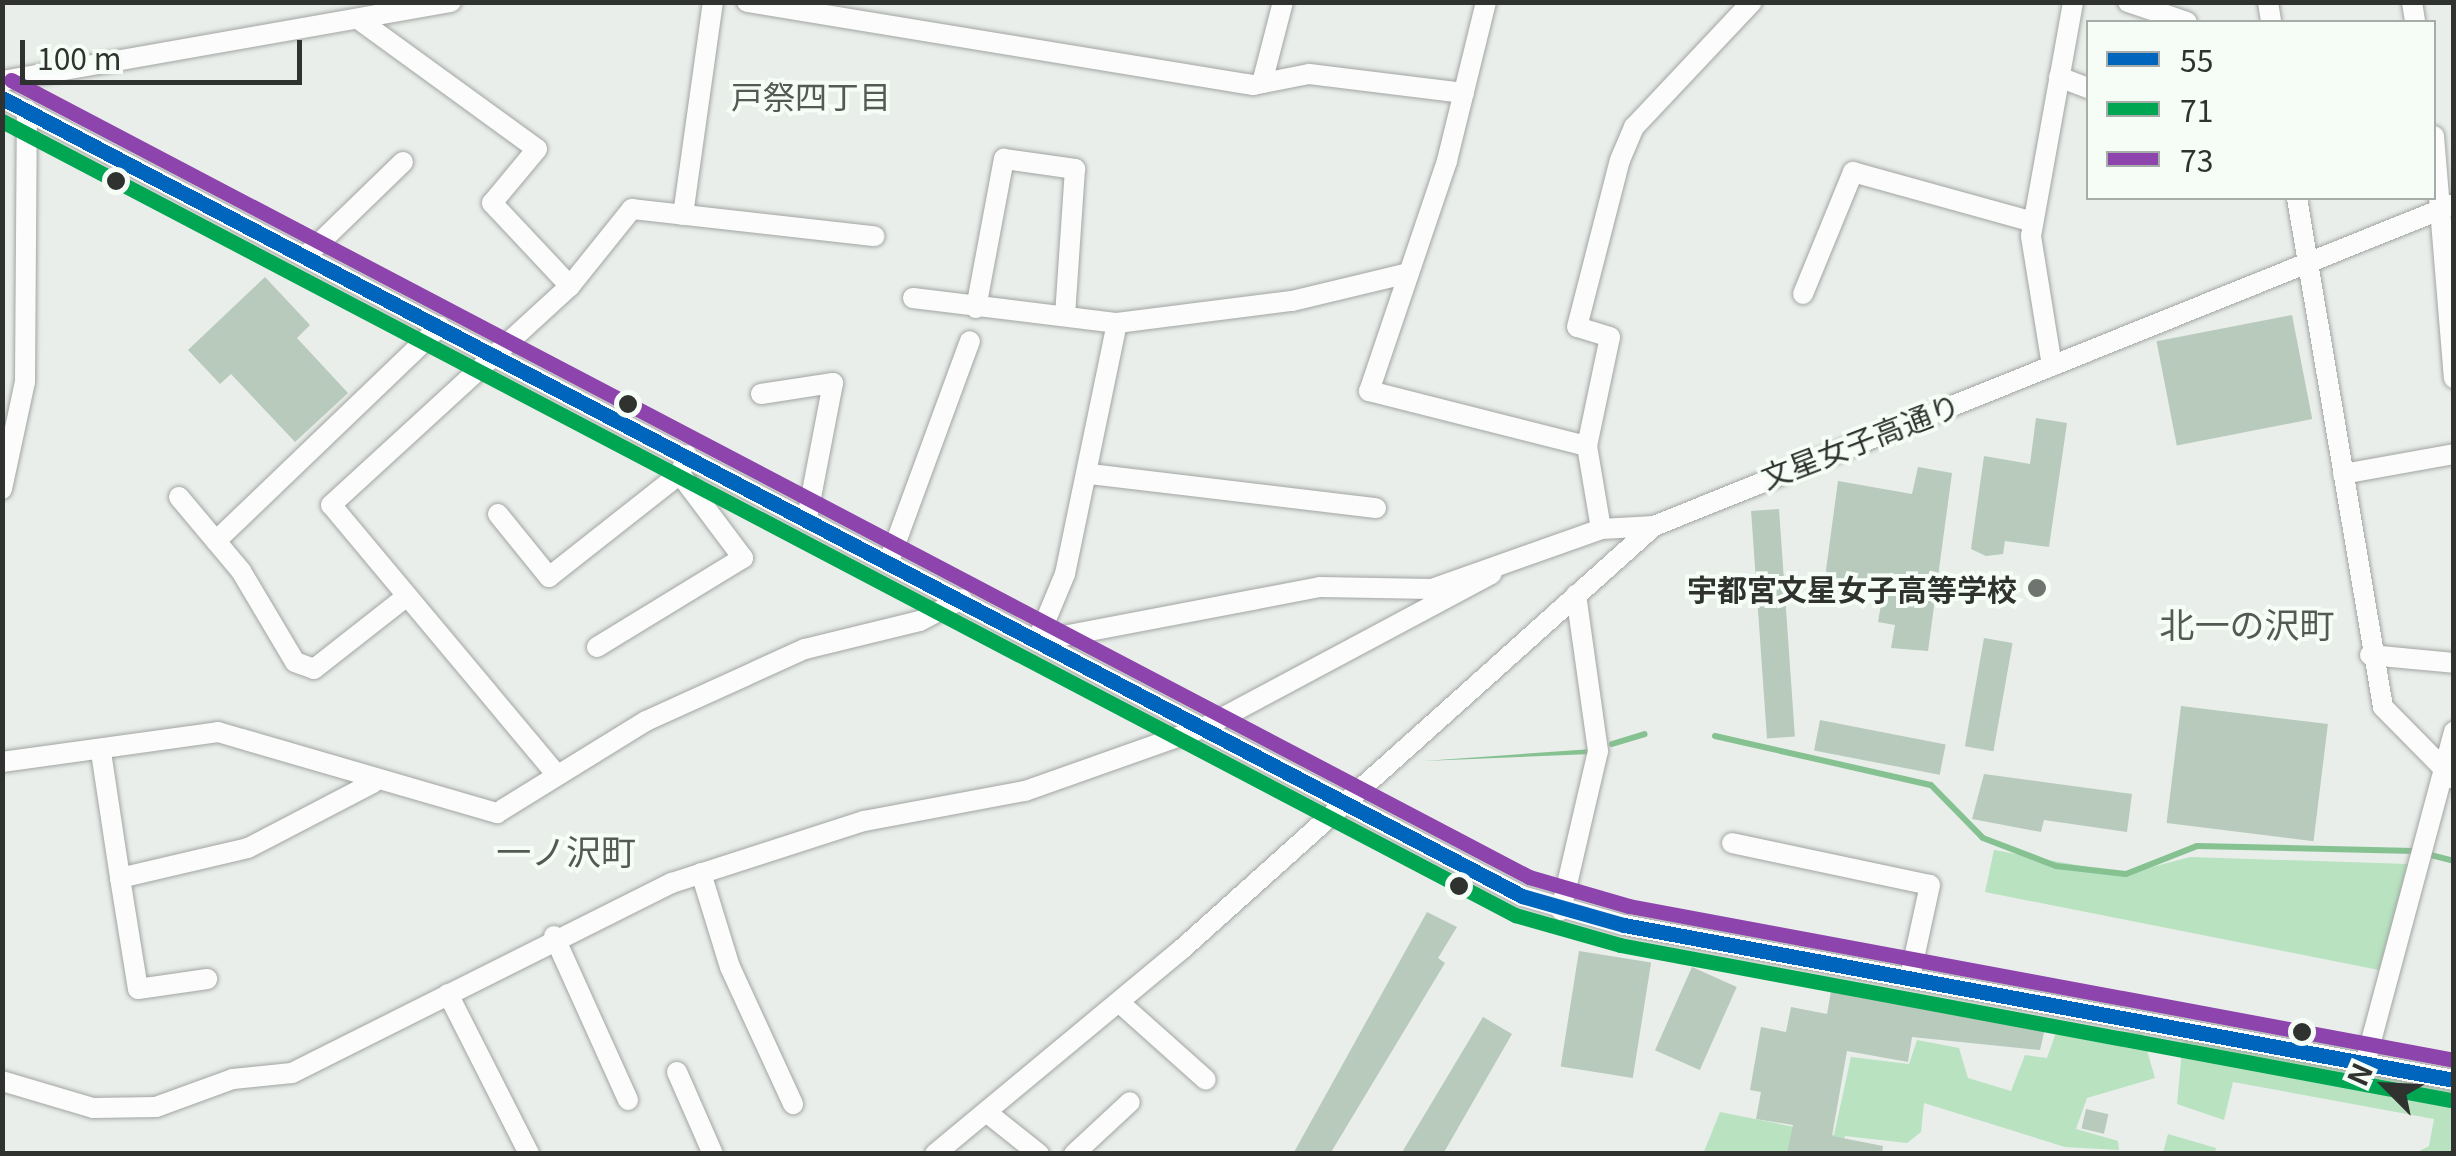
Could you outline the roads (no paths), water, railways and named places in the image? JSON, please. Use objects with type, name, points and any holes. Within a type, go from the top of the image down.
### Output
[{"type":"street","points":[[2,81],[450,2]]},
{"type":"street","points":[[683,214],[713,2]]},
{"type":"street","points":[[748,2],[1262,83],[1309,74],[1464,93]]},
{"type":"street","points":[[1262,83],[1283,2]]},
{"type":"street","points":[[1486,2],[1464,93],[1369,391],[1587,446]]},
{"type":"street","points":[[1601,529],[1587,446],[1610,337],[1576,326],[1620,160],[1634,127],[1752,2]]},
{"type":"street","points":[[2052,366],[2033,222],[2072,2]]},
{"type":"street","points":[[2128,2],[2181,20]]},
{"type":"street","points":[[358,19],[537,149],[492,203],[570,286]]},
{"type":"street","points":[[2059,78],[2086,87]]},
{"type":"street","points":[[2,98],[497,355],[684,464],[807,518],[1343,802],[1561,910],[2366,1060],[2454,1080]]},
{"type":"street","points":[[2,490],[25,382],[27,110]]},
{"type":"street","points":[[2436,145],[2449,205],[2454,378]]},
{"type":"street","points":[[976,308],[1004,159],[1074,170],[1065,315]]},
{"type":"street","points":[[306,256],[403,162]]},
{"type":"street","points":[[1803,294],[1853,172],[2033,222]]},
{"type":"street","points":[[2297,200],[2382,708],[2450,775]]},
{"type":"street","name":"文星女子高通り","points":[[936,1154],[990,1115],[1120,1003],[1654,526],[2449,205]]},
{"type":"street","points":[[557,775],[331,505],[570,286],[632,209],[874,236]]},
{"type":"street","points":[[914,298],[1117,323],[1292,301],[1409,273]]},
{"type":"street","points":[[1037,640],[1066,574],[1090,474],[1117,323]]},
{"type":"street","points":[[216,541],[440,326]]},
{"type":"street","points":[[890,561],[970,340]]},
{"type":"street","points":[[762,394],[834,382],[807,518]]},
{"type":"street","points":[[2344,474],[2454,454]]},
{"type":"street","points":[[498,514],[548,577],[684,464]]},
{"type":"street","points":[[597,647],[743,558],[684,464]]},
{"type":"street","points":[[1090,474],[1376,508]]},
{"type":"street","points":[[179,497],[216,541],[295,662],[314,669],[407,596]]},
{"type":"street","points":[[2,1082],[93,1108],[156,1107],[349,1052],[554,936],[701,873],[864,821],[1025,791],[1203,728],[1492,574],[1601,529],[1654,526]]},
{"type":"street","points":[[1037,640],[1320,587],[1432,589],[1492,574]]},
{"type":"street","points":[[1561,910],[1598,750],[1576,595]]},
{"type":"street","points":[[2,762],[100,752],[218,732],[372,784],[497,813],[646,721],[805,649],[920,622],[962,599]]},
{"type":"street","points":[[2370,654],[2454,663]]},
{"type":"street","points":[[2366,1060],[2450,775],[2454,732]]},
{"type":"street","points":[[100,752],[138,989],[207,980]]},
{"type":"street","points":[[120,878],[248,848],[372,784]]},
{"type":"street","points":[[1732,843],[1930,885],[1910,978]]},
{"type":"street","points":[[701,873],[730,966],[793,1104]]},
{"type":"street","points":[[554,936],[628,1100]]},
{"type":"street","points":[[448,994],[530,1154]]},
{"type":"street","points":[[1120,1003],[1206,1080]]},
{"type":"street","points":[[677,1072],[713,1154]]},
{"type":"street","points":[[1074,1154],[1130,1102]]},
{"type":"street","points":[[990,1115],[1039,1154]]},
{"type":"waterway","points":[[1612,744],[1644,734]]},
{"type":"waterway","points":[[1715,736],[1931,785],[1983,838],[2056,866],[2126,874],[2197,846],[2415,851],[2454,861]]},
{"type":"place","name":"宇都宮文星女子高等学校","points":[[2037,588]]},
{"type":"district","name":"戸祭四丁目","points":[[811,95]]},
{"type":"district","name":"北一の沢町","points":[[2247,623]]},
{"type":"district","name":"一ノ沢町","points":[[566,850]]}]
